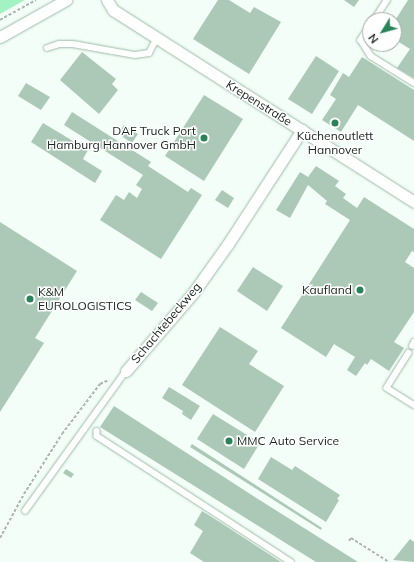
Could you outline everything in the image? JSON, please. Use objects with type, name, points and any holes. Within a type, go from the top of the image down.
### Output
[{"type":"street","points":[[0,37],[66,0]]},
{"type":"street","name":"Krepenstraße","points":[[107,0],[113,10],[414,202]]},
{"type":"street","name":"Schachtebeckweg","points":[[126,371],[193,293],[228,244],[302,130]]},
{"type":"lane","points":[[379,12],[387,0]]},
{"type":"lane","points":[[46,48],[59,44],[73,44],[135,56],[149,53],[157,38]]},
{"type":"lane","points":[[368,52],[371,56],[414,84]]},
{"type":"lane","points":[[412,348],[387,388],[414,405]]},
{"type":"lane","name":"Schachtebeckweg","points":[[24,511],[126,371]]},
{"type":"lane","points":[[96,431],[97,436],[291,562]]},
{"type":"path","points":[[0,20],[36,0]]},
{"type":"path","points":[[0,538],[24,494],[62,434],[100,384],[126,371]]},
{"type":"path","points":[[349,541],[351,538],[389,562]]},
{"type":"green space","points":[[0,0],[25,0],[0,14]]},
{"type":"building","points":[[218,0],[229,0],[250,13],[254,7],[281,22],[249,74],[193,39]]},
{"type":"building","points":[[344,0],[359,0],[354,7]]},
{"type":"building","points":[[408,0],[414,0],[414,78],[397,68],[410,49],[402,44],[402,12],[400,12]]},
{"type":"building","points":[[82,52],[116,79],[112,84],[118,90],[99,114],[60,80]]},
{"type":"building","points":[[316,56],[339,71],[312,114],[288,99]]},
{"type":"building","points":[[362,57],[414,90],[414,141],[358,105],[341,132],[322,120],[336,99],[330,95],[343,73],[349,77]]},
{"type":"building","points":[[26,83],[50,97],[41,110],[18,96]]},
{"type":"building","name":"DAF Truck Port Hamburg Hannover GmbH","points":[[204,95],[243,119],[204,181],[165,156]]},
{"type":"building","points":[[72,112],[151,162],[148,166],[188,192],[191,188],[202,195],[161,259],[100,220],[116,195],[124,200],[129,192],[137,198],[142,189],[136,185],[143,175],[64,125]]},
{"type":"building","points":[[43,123],[88,150],[83,159],[102,171],[95,183],[31,142]]},
{"type":"building","points":[[124,125],[138,134],[132,143],[118,134]]},
{"type":"building","name":"Kaufland","points":[[316,166],[339,181],[335,186],[346,194],[343,198],[357,208],[364,197],[414,229],[414,252],[412,251],[405,262],[414,268],[414,312],[394,342],[404,348],[389,371],[371,359],[367,365],[365,363],[356,376],[347,370],[355,357],[334,344],[326,357],[281,328],[350,220],[325,204],[327,201],[308,185],[290,218],[276,210],[300,172],[308,177]]},
{"type":"building","points":[[222,190],[234,198],[228,208],[215,200]]},
{"type":"building","name":"K&M EUROLOGISTICS","points":[[0,222],[77,271],[35,338],[44,343],[0,412]]},
{"type":"building","points":[[253,267],[283,286],[267,311],[237,291]]},
{"type":"building","points":[[141,292],[158,303],[152,311],[135,300]]},
{"type":"building","points":[[220,327],[258,351],[249,364],[284,386],[255,432],[182,385]]},
{"type":"building","points":[[169,387],[200,406],[191,420],[182,414],[183,411],[162,398]]},
{"type":"building","points":[[114,406],[358,562],[316,562],[100,427]]},
{"type":"building","name":"MMC Auto Service","points":[[213,414],[260,443],[244,469],[197,439]]},
{"type":"building","points":[[192,444],[322,528],[321,530],[190,447]]},
{"type":"building","points":[[271,457],[292,470],[295,466],[340,495],[337,499],[339,500],[326,522],[258,479]]},
{"type":"building","points":[[66,469],[74,474],[71,478],[63,473]]},
{"type":"building","points":[[202,511],[281,562],[204,562],[190,553],[203,531],[194,525]]},
{"type":"building","points":[[410,539],[414,542],[414,562],[393,560]]},
{"type":"place","name":"Küchenoutlett Hannover","points":[[335,123]]},
{"type":"place","name":"DAF Truck Port Hamburg Hannover GmbH","points":[[204,138]]},
{"type":"place","name":"Kaufland","points":[[360,290]]},
{"type":"place","name":"K&M EUROLOGISTICS","points":[[30,299]]},
{"type":"place","name":"MMC Auto Service","points":[[229,441]]}]
